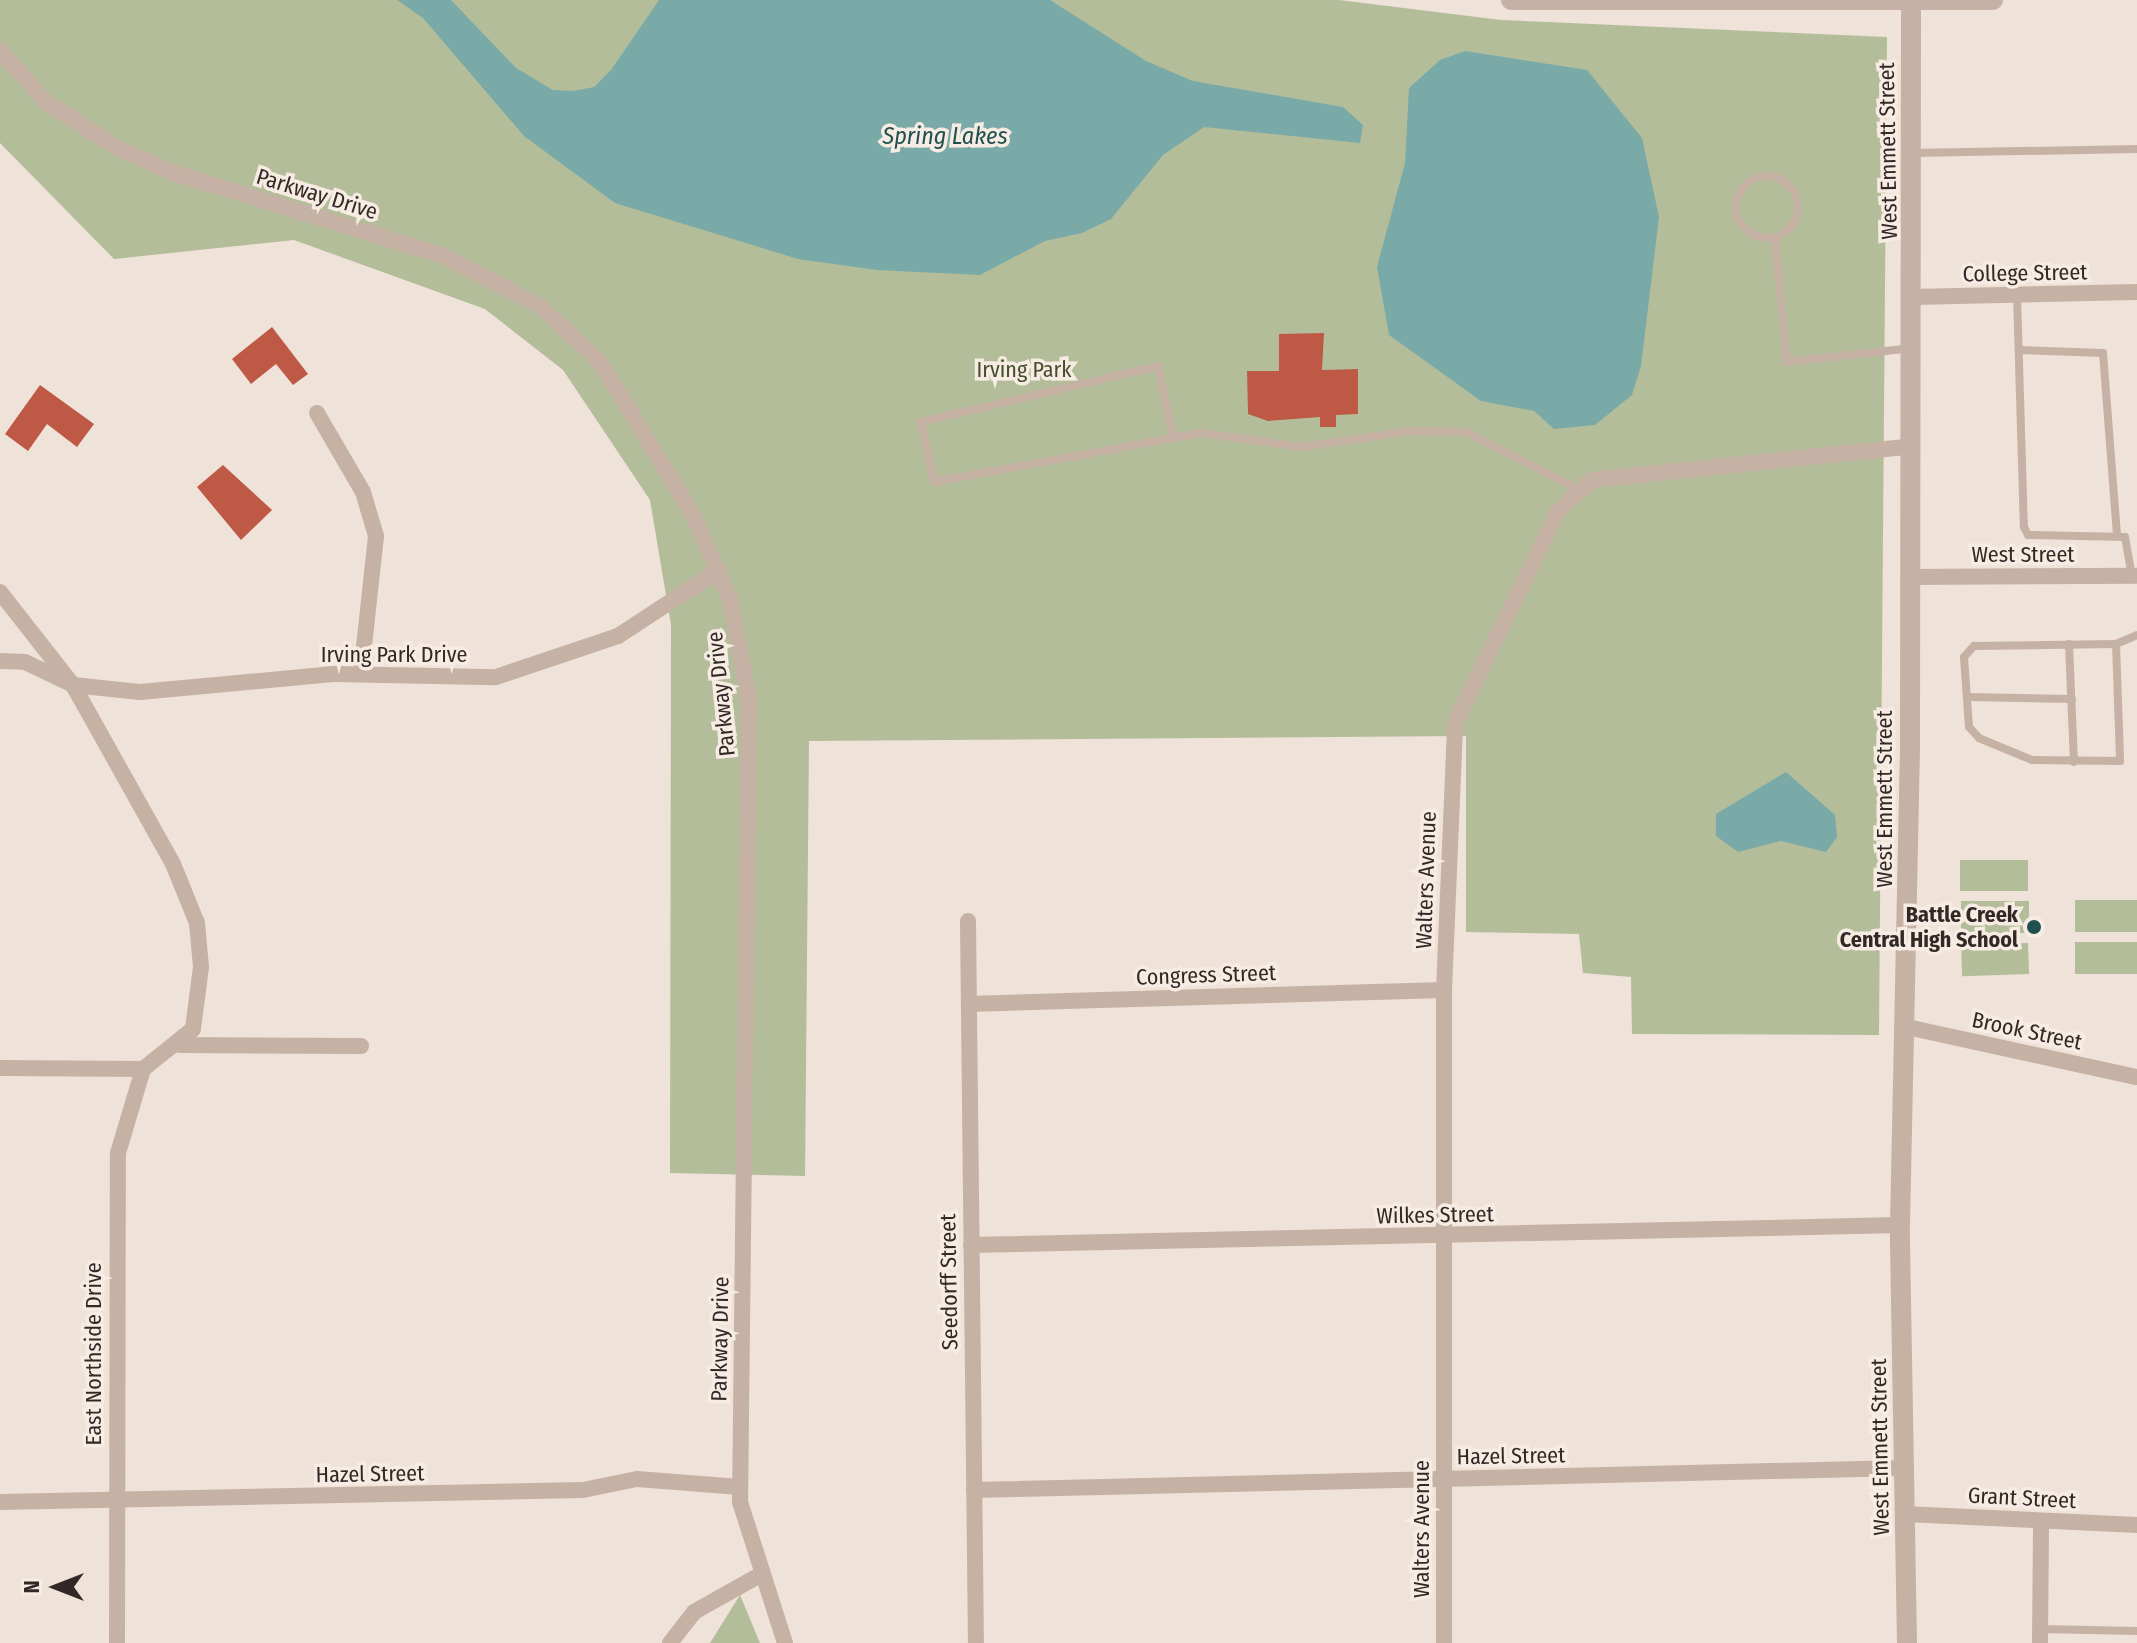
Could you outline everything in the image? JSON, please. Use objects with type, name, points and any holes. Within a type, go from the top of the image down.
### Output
[{"type":"street","points":[[1511,0],[1635,3],[1993,0]]},
{"type":"street","name":"West Emmett Street","points":[[1907,1643],[1900,1225],[1907,1027],[1913,297],[1911,1]]},
{"type":"street","name":"Parkway Drive","points":[[0,50],[45,101],[117,148],[174,173],[444,256],[541,307],[572,332],[624,395],[719,570],[741,644],[752,774],[740,1487],[760,1575],[785,1643]]},
{"type":"street","name":"College Street","points":[[1913,297],[2137,292]]},
{"type":"street","points":[[317,413],[363,492],[376,536],[361,673]]},
{"type":"street","name":"Walters Avenue","points":[[1444,1643],[1444,990],[1455,723],[1558,511],[1580,490],[1621,473],[1912,446]]},
{"type":"street","name":"Irving Park Drive","points":[[0,661],[25,662],[73,685],[205,690],[361,673],[496,677],[535,669],[618,636],[719,570]]},
{"type":"street","name":"West Street","points":[[1909,577],[2134,576]]},
{"type":"street","points":[[0,592],[73,685],[173,864],[197,923],[198,1009],[180,1045],[143,1069],[0,1068]]},
{"type":"street","name":"Seedorff Street","points":[[968,921],[976,1643]]},
{"type":"street","name":"Congress Street","points":[[969,1004],[1444,990]]},
{"type":"street","name":"Brook Street","points":[[1907,1027],[2137,1077]]},
{"type":"street","points":[[180,1045],[361,1046]]},
{"type":"street","name":"East Northside Drive","points":[[117,1643],[118,1153],[143,1069]]},
{"type":"street","name":"Wilkes Street","points":[[971,1245],[1900,1225]]},
{"type":"street","name":"Hazel Street","points":[[974,1490],[1904,1468]]},
{"type":"street","name":"Hazel Street","points":[[0,1502],[583,1490],[637,1479],[740,1487]]},
{"type":"street","name":"Grant Street","points":[[1905,1514],[2137,1525]]},
{"type":"street","points":[[2040,1636],[2041,1522]]},
{"type":"street","points":[[670,1643],[694,1612],[760,1575]]},
{"type":"lane","points":[[1912,153],[2137,149]]},
{"type":"lane","points":[[1775,177],[1797,198],[1796,217],[1775,237],[1748,231],[1737,214],[1739,193],[1754,179],[1775,177]]},
{"type":"lane","points":[[1775,237],[1787,362],[1912,348]]},
{"type":"lane","points":[[2017,295],[2024,527],[2039,536],[2117,533],[2125,537],[2134,576]]},
{"type":"lane","points":[[2020,350],[2103,353],[2117,533]]},
{"type":"lane","points":[[1173,437],[1158,366],[921,422],[934,482],[1173,437],[1213,434],[1302,447],[1410,431],[1466,432],[1580,490]]},
{"type":"lane","points":[[2116,644],[2122,757],[2074,762],[2032,760],[1979,738],[1969,727],[1964,657],[1974,646],[2116,644],[2137,635]]},
{"type":"lane","points":[[2069,644],[2074,762]]},
{"type":"lane","points":[[1967,697],[2072,699]]},
{"type":"lane","points":[[2040,1636],[2137,1631]]},
{"type":"green space","name":"Irving Park","points":[[0,0],[1339,0],[1501,20],[1887,37],[1879,1035],[1632,1034],[1631,977],[1583,973],[1579,934],[1466,932],[1466,736],[809,741],[805,1176],[670,1173],[671,625],[650,500],[563,370],[485,309],[294,240],[114,259],[0,143]]},
{"type":"green space","points":[[1960,860],[2028,860],[2028,891],[1960,891]]},
{"type":"green space","points":[[2075,900],[2137,900],[2137,932],[2075,932]]},
{"type":"green space","points":[[1961,901],[2029,901],[2029,933],[1961,933]]},
{"type":"green space","points":[[2075,942],[2137,942],[2137,974],[2075,974]]},
{"type":"green space","points":[[2028,943],[2029,974],[1962,976],[1961,945]]},
{"type":"green space","points":[[740,1595],[760,1643],[710,1643]]},
{"type":"water","name":"Spring Lakes","points":[[397,0],[451,0],[516,68],[553,90],[573,91],[594,87],[611,70],[659,0],[1050,0],[1146,61],[1193,81],[1343,107],[1363,125],[1360,143],[1204,127],[1163,155],[1111,219],[1082,233],[1045,241],[980,275],[877,270],[798,259],[615,203],[524,136],[423,18]]},
{"type":"water","points":[[1465,51],[1587,70],[1642,138],[1659,217],[1641,366],[1632,395],[1595,425],[1554,429],[1534,411],[1481,401],[1389,335],[1377,267],[1405,163],[1409,88],[1440,60]]},
{"type":"water","points":[[1786,772],[1835,815],[1837,837],[1826,852],[1781,841],[1738,852],[1716,836],[1716,814]]},
{"type":"building","points":[[272,327],[308,374],[293,385],[276,364],[251,384],[232,359]]},
{"type":"building","points":[[1324,333],[1322,370],[1358,369],[1358,414],[1336,415],[1336,427],[1320,427],[1320,417],[1268,421],[1248,414],[1247,371],[1279,371],[1279,334]]},
{"type":"building","points":[[40,385],[94,424],[77,447],[47,424],[28,451],[5,434]]},
{"type":"building","points":[[223,465],[272,510],[241,540],[197,487]]},
{"type":"place","name":"Battle Creek Central High School","points":[[2034,927]]}]
